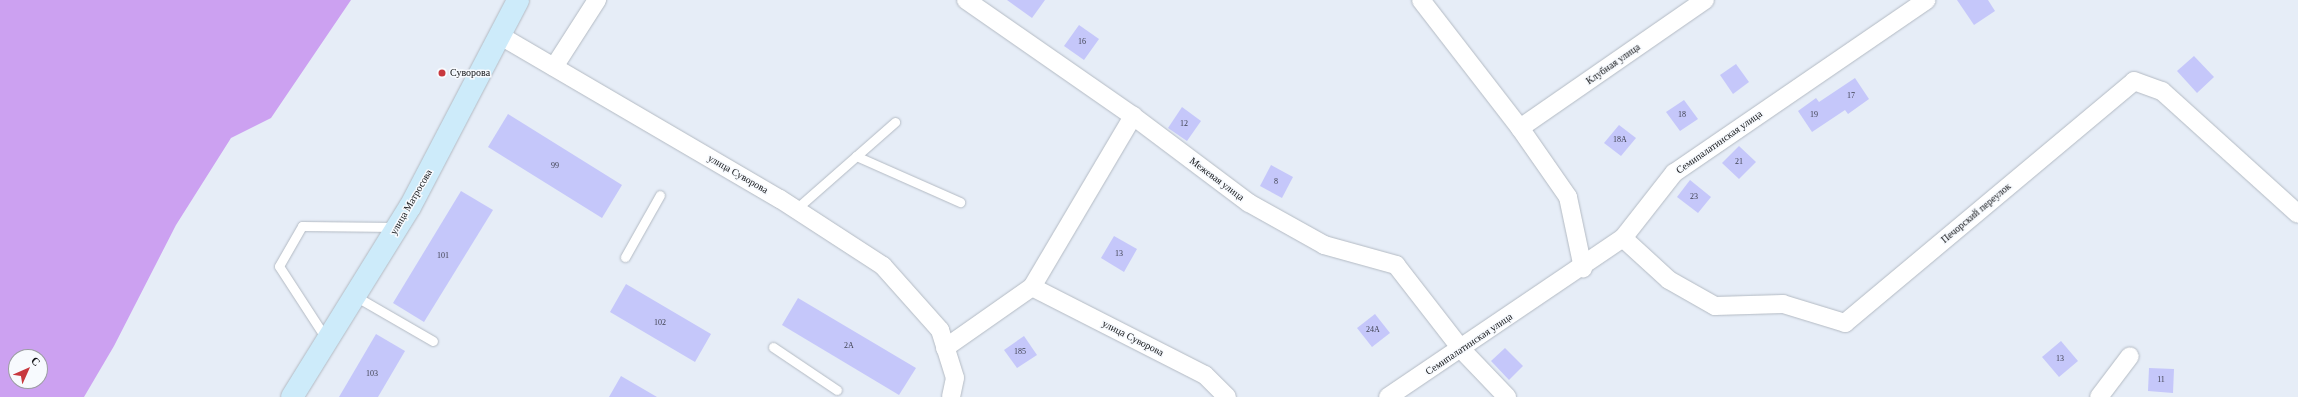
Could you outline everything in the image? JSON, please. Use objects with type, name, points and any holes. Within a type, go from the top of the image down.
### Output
[{"type":"main road","name":"улица Матросова","points":[[292,397],[398,227],[518,0]]},
{"type":"street","points":[[554,67],[596,0]]},
{"type":"street","name":"Межевая улица","points":[[966,0],[1132,116],[1249,203],[1324,245],[1396,265],[1462,350]]},
{"type":"street","points":[[1421,0],[1520,128],[1568,197],[1583,268]]},
{"type":"street","name":"Клубная улица","points":[[1520,128],[1705,0]]},
{"type":"street","name":"Семипалатинская улица","points":[[1388,397],[1462,350],[1583,268],[1623,238],[1674,173],[1927,0]]},
{"type":"street","name":"улица Суворова","points":[[499,35],[796,209],[883,266],[940,330],[955,378],[951,397]]},
{"type":"street","name":"Печорский переулок","points":[[1623,238],[1669,280],[1715,306],[1783,304],[1845,323],[2134,81],[2162,91],[2298,214]]},
{"type":"street","points":[[946,348],[1032,287],[1132,116]]},
{"type":"street","name":"улица Суворова","points":[[1032,287],[1205,375],[1227,397]]},
{"type":"street","points":[[1462,350],[1507,397]]},
{"type":"street","points":[[2100,397],[2130,356]]},
{"type":"lane","points":[[796,209],[894,122]]},
{"type":"lane","points":[[856,156],[960,202]]},
{"type":"lane","points":[[625,257],[660,194]]},
{"type":"lane","points":[[327,340],[279,266],[302,226],[398,227]]},
{"type":"lane","points":[[355,296],[433,341]]},
{"type":"lane","points":[[773,347],[837,390]]},
{"type":"shaded area","points":[[0,0],[351,0],[271,118],[231,138],[176,225],[114,346],[84,397],[0,397]]},
{"type":"building","points":[[1007,0],[1045,0],[1032,18]]},
{"type":"building","points":[[1957,0],[1988,0],[1995,11],[1974,25]]},
{"type":"building","points":[[1079,25],[1099,39],[1084,60],[1064,46]]},
{"type":"building","points":[[2194,56],[2214,77],[2197,93],[2177,71]]},
{"type":"building","points":[[1736,64],[1749,82],[1733,94],[1720,75]]},
{"type":"building","points":[[1855,78],[1869,99],[1848,114],[1845,110],[1812,132],[1798,111],[1816,98],[1819,102]]},
{"type":"building","points":[[1684,100],[1698,119],[1680,131],[1666,112]]},
{"type":"building","points":[[1182,107],[1201,121],[1187,141],[1168,128]]},
{"type":"building","points":[[508,114],[622,185],[602,218],[488,147]]},
{"type":"building","points":[[1619,125],[1636,138],[1621,156],[1604,143]]},
{"type":"building","points":[[1739,146],[1756,162],[1739,179],[1722,163]]},
{"type":"building","points":[[1271,165],[1293,177],[1282,198],[1260,186]]},
{"type":"building","points":[[1690,180],[1711,197],[1698,213],[1677,197]]},
{"type":"building","points":[[461,191],[493,210],[424,322],[393,303]]},
{"type":"building","points":[[1114,236],[1137,249],[1124,272],[1101,258]]},
{"type":"building","points":[[626,284],[711,334],[695,362],[610,312]]},
{"type":"building","points":[[798,298],[916,368],[899,395],[782,325]]},
{"type":"building","points":[[1375,314],[1390,333],[1372,347],[1357,328]]},
{"type":"building","points":[[376,334],[405,351],[378,397],[339,397]]},
{"type":"building","points":[[1024,336],[1037,355],[1017,368],[1004,350]]},
{"type":"building","points":[[2061,341],[2078,361],[2059,377],[2042,357]]},
{"type":"building","points":[[1505,348],[1523,366],[1509,380],[1491,361]]},
{"type":"building","points":[[2149,368],[2174,369],[2173,393],[2148,391]]},
{"type":"building","points":[[621,376],[657,397],[609,397]]},
{"type":"place","name":"Суворова","points":[[442,73]]}]
